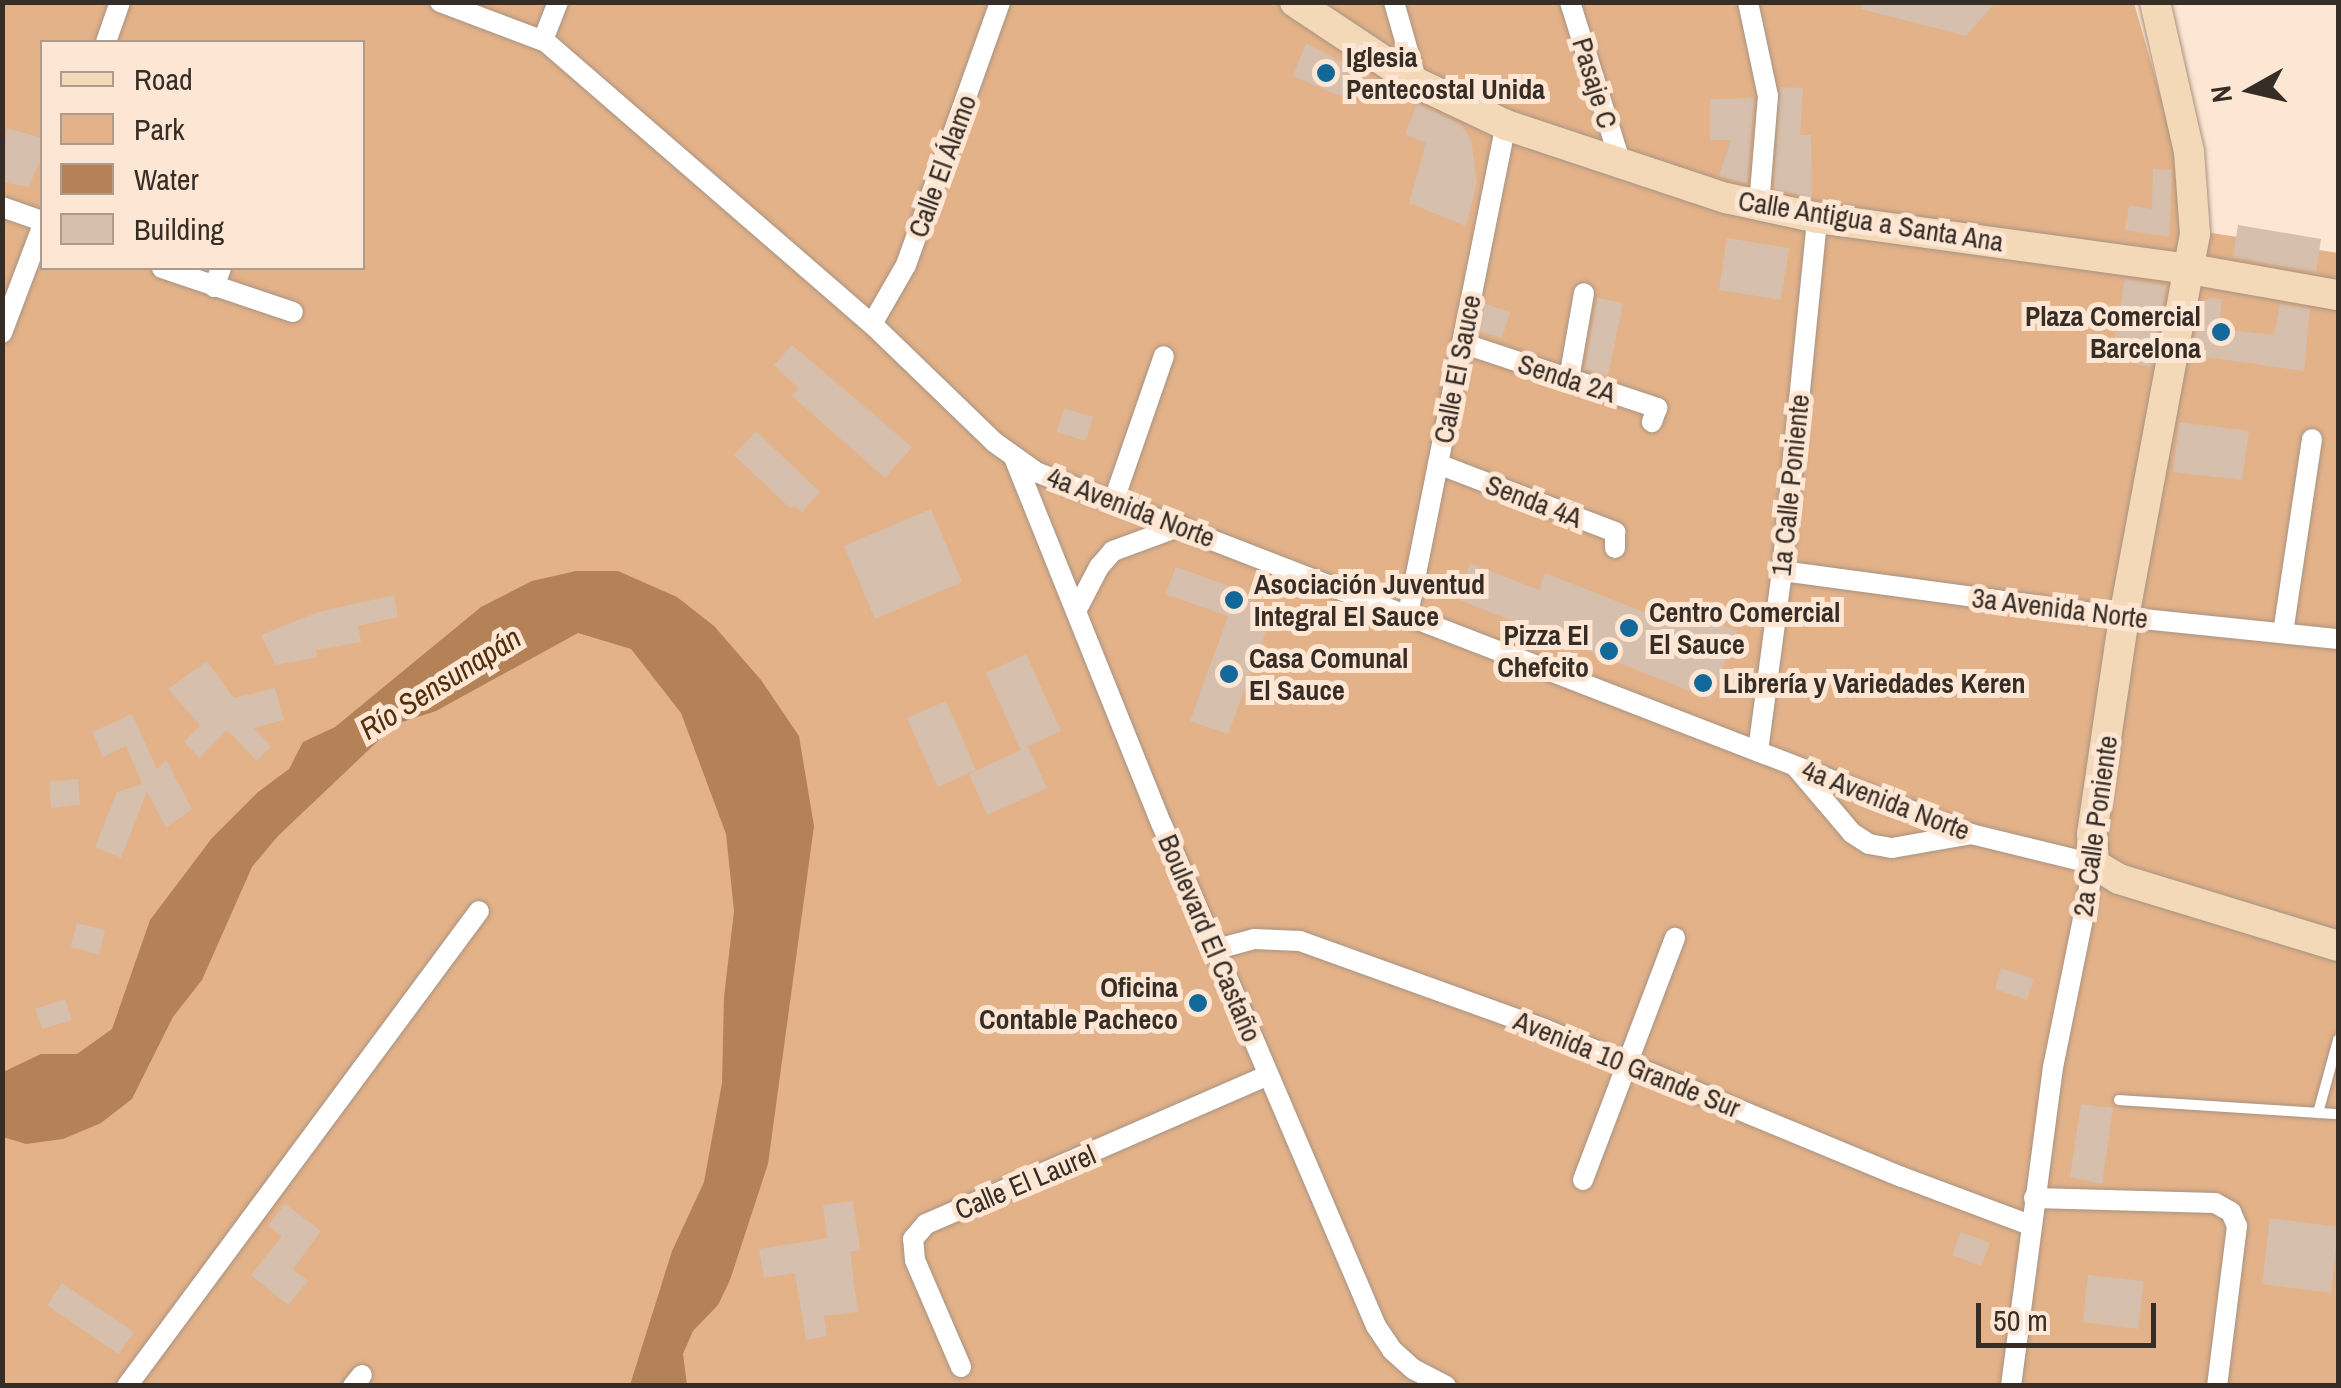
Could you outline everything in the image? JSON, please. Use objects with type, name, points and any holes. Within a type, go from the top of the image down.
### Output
[{"type":"main road","name":"Calle Antigua a Santa Ana","points":[[1295,2],[1417,83],[1506,125],[1760,205],[1817,218],[2190,269],[2338,295]]},
{"type":"main road","name":"2a Calle Poniente","points":[[2094,864],[2092,834],[2124,617],[2195,234],[2189,152],[2155,2]]},
{"type":"main road","name":"4a Avenida Norte","points":[[2094,864],[2120,879],[2338,946]]},
{"type":"street","points":[[107,40],[120,2]]},
{"type":"street","name":"4a Avenida Norte","points":[[440,2],[543,40],[872,324],[1015,460],[1971,834],[2094,864]]},
{"type":"street","points":[[543,40],[558,2]]},
{"type":"street","name":"Calle El Álamo","points":[[872,324],[906,265],[1000,2]]},
{"type":"street","points":[[1394,2],[1417,83]]},
{"type":"street","name":"Pasaje C","points":[[1570,2],[1620,164]]},
{"type":"street","points":[[1748,2],[1768,96],[1760,205]]},
{"type":"street","name":"Calle El Sauce","points":[[1408,614],[1506,125]]},
{"type":"street","points":[[2,206],[40,223]]},
{"type":"street","name":"1a Calle Poniente","points":[[1758,751],[1782,570],[1817,218]]},
{"type":"street","points":[[2,333],[40,229]]},
{"type":"street","points":[[174,270],[218,277],[293,312]]},
{"type":"street","points":[[1569,379],[1584,293]]},
{"type":"street","name":"Senda 2A","points":[[1462,343],[1657,408],[1652,422]]},
{"type":"street","points":[[1114,500],[1164,356]]},
{"type":"street","points":[[2284,633],[2312,440]]},
{"type":"street","name":"Boulevard El Castaño","points":[[1015,460],[1162,825],[1376,1326],[1413,1369],[1446,1386]]},
{"type":"street","name":"Senda 4A","points":[[1438,464],[1615,532],[1614,548]]},
{"type":"street","points":[[1076,611],[1099,566],[1113,551],[1181,526]]},
{"type":"street","name":"3a Avenida Norte","points":[[1782,570],[2124,617],[2338,639]]},
{"type":"street","points":[[1795,765],[1852,832],[1869,844],[1892,848],[1971,834]]},
{"type":"street","name":"2a Calle Poniente","points":[[2011,1386],[2054,1067],[2094,864]]},
{"type":"street","points":[[127,1386],[479,911]]},
{"type":"street","points":[[1583,1180],[1676,938]]},
{"type":"street","name":"Avenida 10 Grande Sur","points":[[1217,949],[1254,939],[1300,940],[1628,1064],[2030,1225]]},
{"type":"street","name":"Calle El Laurel","points":[[961,1367],[915,1260],[914,1239],[926,1224],[1267,1076]]},
{"type":"street","points":[[2034,1198],[2215,1203],[2231,1212],[2237,1226],[2217,1386]]},
{"type":"lane","points":[[2318,1113],[2338,1040]]},
{"type":"lane","points":[[2119,1100],[2338,1114]]},
{"type":"green space","points":[[3,3],[2134,3],[2199,231],[2338,253],[2338,1385],[3,1386]]},
{"type":"water","name":"Río Sensunapán","points":[[576,571],[618,571],[677,597],[714,626],[761,680],[799,736],[814,826],[768,1164],[730,1280],[718,1305],[693,1331],[683,1354],[687,1385],[630,1385],[672,1251],[704,1182],[722,1083],[724,997],[734,911],[726,834],[681,713],[631,649],[578,633],[436,711],[396,724],[278,836],[252,867],[202,980],[173,1017],[132,1099],[101,1123],[63,1139],[26,1144],[3,1137],[3,1072],[41,1054],[77,1054],[112,1029],[150,920],[212,838],[258,792],[289,769],[303,742],[335,727],[481,607],[532,581]]},
{"type":"building","points":[[1862,2],[1996,2],[1966,36],[1861,9]]},
{"type":"building","name":"Iglesia Pentecostal Unida","points":[[1306,43],[1359,71],[1347,99],[1293,76]]},
{"type":"building","points":[[1780,87],[1803,88],[1800,135],[1811,135],[1812,198],[1774,189]]},
{"type":"building","points":[[1754,98],[1747,183],[1719,176],[1731,140],[1710,140],[1710,99]]},
{"type":"building","points":[[1417,104],[1460,124],[1471,139],[1477,182],[1466,226],[1409,203],[1426,143],[1405,134]]},
{"type":"building","points":[[7,128],[40,137],[40,162],[28,187],[2,182]]},
{"type":"building","points":[[2153,169],[2172,170],[2169,237],[2125,230],[2129,205],[2152,209]]},
{"type":"building","points":[[2238,225],[2321,239],[2316,272],[2233,257]]},
{"type":"building","points":[[1727,238],[1789,248],[1781,300],[1719,290]]},
{"type":"building","points":[[2125,279],[2166,286],[2151,367],[2111,358]]},
{"type":"building","points":[[1597,298],[1623,303],[1608,376],[1585,369]]},
{"type":"building","name":"Plaza Comercial Barcelona","points":[[2210,298],[2222,299],[2219,329],[2274,335],[2280,304],[2310,309],[2304,371],[2192,355],[2201,303]]},
{"type":"building","points":[[1485,304],[1510,312],[1502,338],[1479,331]]},
{"type":"building","points":[[792,345],[912,447],[885,478],[792,396],[798,388],[774,365]]},
{"type":"building","points":[[1064,408],[1093,417],[1086,441],[1057,432]]},
{"type":"building","points":[[2179,422],[2249,431],[2242,480],[2173,472]]},
{"type":"building","points":[[756,431],[820,492],[802,512],[795,506],[791,509],[734,455]]},
{"type":"building","points":[[931,509],[962,582],[875,619],[844,546]]},
{"type":"building","name":"Centro Comercial El Sauce","points":[[1470,563],[1539,590],[1545,573],[1674,624],[1680,608],[1737,631],[1710,699],[1457,599]]},
{"type":"building","name":"Casa Comunal El Sauce","points":[[1176,567],[1243,591],[1241,597],[1261,604],[1254,622],[1268,626],[1228,734],[1190,721],[1228,616],[1165,594]]},
{"type":"building","points":[[394,595],[398,617],[358,626],[361,642],[316,650],[318,657],[276,665],[261,635],[318,612]]},
{"type":"building","points":[[1026,654],[1061,731],[1028,746],[1047,788],[987,815],[969,774],[1021,750],[986,673]]},
{"type":"building","points":[[207,661],[234,698],[275,688],[284,720],[254,728],[271,746],[257,761],[227,730],[200,758],[184,742],[200,725],[168,689]]},
{"type":"building","points":[[946,701],[976,770],[938,787],[907,718]]},
{"type":"building","points":[[132,714],[157,769],[166,760],[192,809],[166,828],[147,791],[121,858],[95,847],[117,792],[142,784],[126,746],[103,757],[92,732]]},
{"type":"building","points":[[78,779],[80,805],[51,808],[49,782]]},
{"type":"building","points":[[77,923],[105,930],[99,955],[71,947]]},
{"type":"building","points":[[2001,968],[2034,979],[2027,1000],[1995,989]]},
{"type":"building","points":[[65,999],[72,1020],[42,1029],[35,1009]]},
{"type":"building","points":[[2081,1104],[2113,1108],[2102,1184],[2070,1177]]},
{"type":"building","points":[[853,1201],[860,1250],[850,1252],[858,1312],[824,1316],[827,1336],[806,1340],[795,1273],[764,1278],[759,1249],[827,1238],[823,1205]]},
{"type":"building","points":[[285,1204],[321,1231],[293,1269],[308,1281],[288,1305],[251,1275],[282,1236],[268,1226]]},
{"type":"building","points":[[2270,1218],[2338,1227],[2331,1293],[2262,1284]]},
{"type":"building","points":[[1961,1232],[1990,1243],[1981,1266],[1952,1255]]},
{"type":"building","points":[[2088,1275],[2144,1281],[2138,1329],[2083,1322]]},
{"type":"building","points":[[62,1283],[134,1332],[118,1354],[47,1305]]},
{"type":"place","name":"Iglesia Pentecostal Unida","points":[[1326,73]]},
{"type":"place","name":"Plaza Comercial Barcelona","points":[[2221,332]]},
{"type":"place","name":"Asociación Juventud Integral El Sauce","points":[[1234,600]]},
{"type":"place","name":"Centro Comercial El Sauce","points":[[1629,628]]},
{"type":"place","name":"Pizza El Chefcito","points":[[1609,651]]},
{"type":"place","name":"Casa Comunal El Sauce","points":[[1229,674]]},
{"type":"place","name":"Librería y Variedades Keren","points":[[1703,683]]},
{"type":"place","name":"Oficina Contable Pacheco","points":[[1198,1003]]}]
